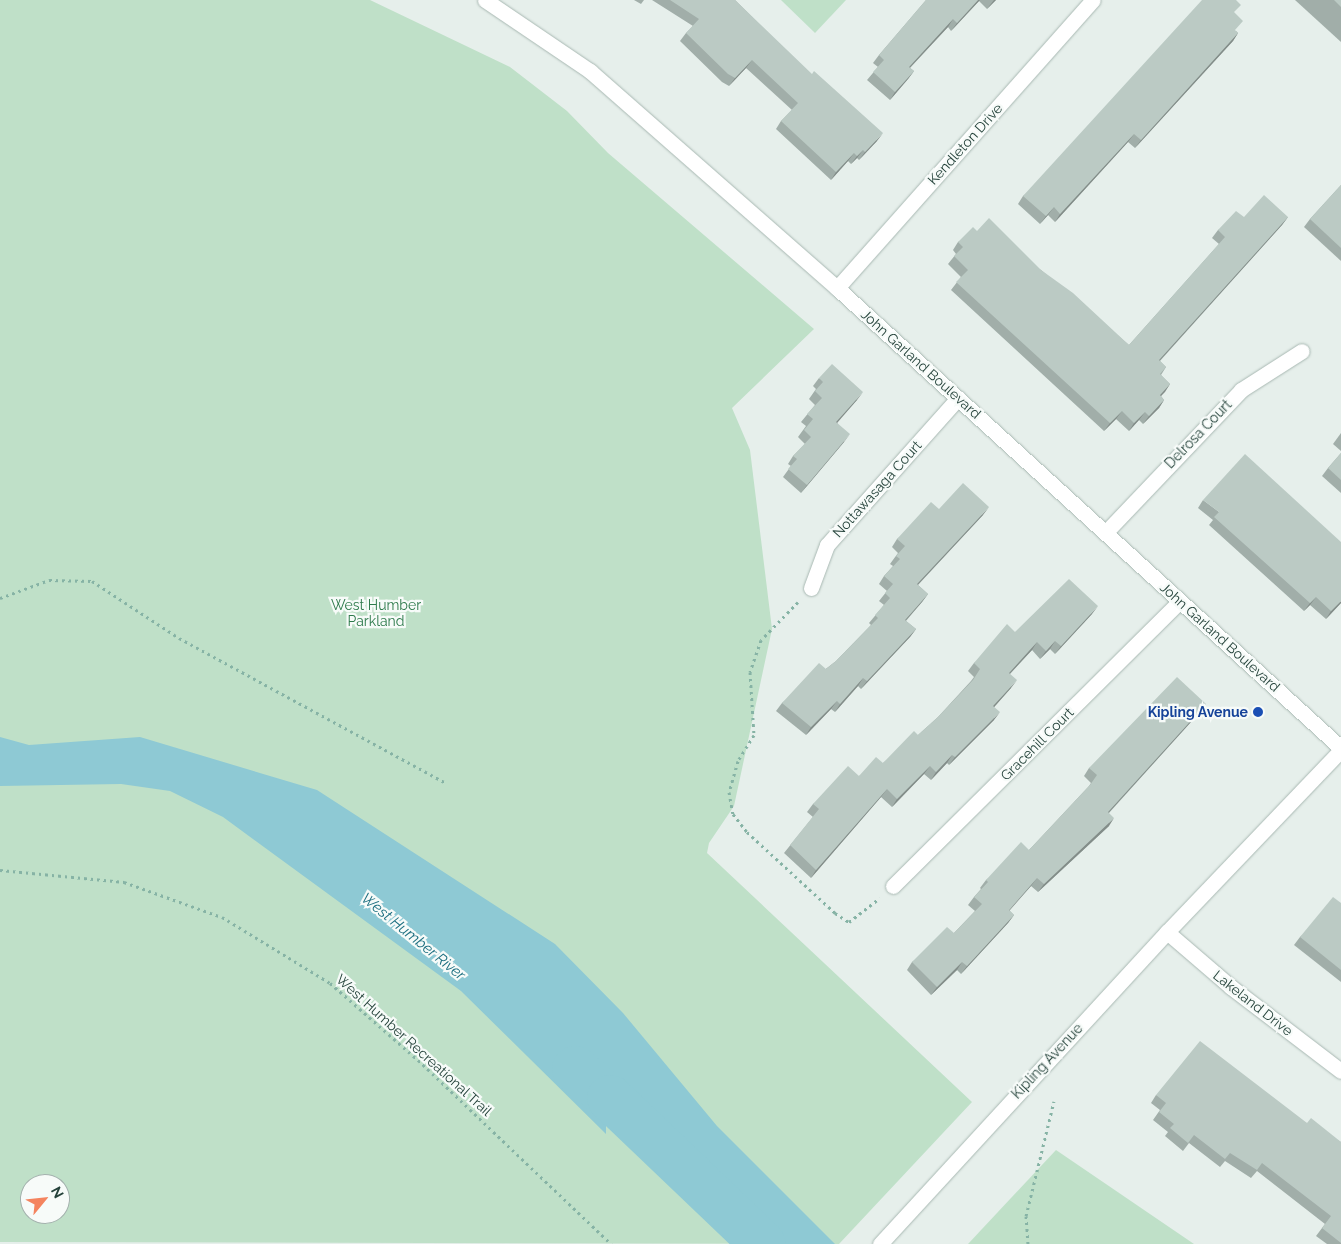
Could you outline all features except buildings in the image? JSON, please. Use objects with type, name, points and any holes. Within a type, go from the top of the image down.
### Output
[{"type":"street","name":"John Garland Boulevard","points":[[485,0],[590,70],[837,288],[1106,532],[1341,749]]},
{"type":"street","name":"Kendleton Drive","points":[[837,288],[1093,0]]},
{"type":"street","name":"Delrosa Court","points":[[1106,532],[1241,390],[1302,351]]},
{"type":"street","name":"Nottawasaga Court","points":[[811,588],[827,545],[958,398]]},
{"type":"street","name":"Gracehill Court","points":[[892,886],[1180,601]]},
{"type":"street","name":"Kipling Avenue","points":[[880,1244],[1167,932],[1341,749]]},
{"type":"street","name":"Lakeland Drive","points":[[1167,932],[1341,1071]]},
{"type":"path","points":[[0,598],[50,580],[92,581],[179,638],[444,782]]},
{"type":"path","points":[[811,588],[761,640],[750,672],[754,735],[738,761],[729,792],[733,814],[747,832],[835,914],[848,922],[860,916],[892,886]]},
{"type":"path","name":"West Humber Recreational Trail","points":[[0,870],[124,882],[222,916],[330,983],[418,1060],[611,1244]]},
{"type":"path","points":[[1028,1244],[1026,1216],[1054,1101]]},
{"type":"green space","name":"West Humber Parkland","points":[[0,0],[370,0],[510,67],[567,111],[608,153],[814,329],[732,408],[750,450],[772,629],[734,806],[709,843],[707,853],[972,1102],[839,1244],[0,1242]]},
{"type":"green space","points":[[781,0],[846,0],[815,33]]},
{"type":"green space","points":[[1056,1150],[1194,1244],[968,1244]]},
{"type":"water","points":[[0,737],[29,745],[140,737],[317,790],[555,944],[623,1013],[717,1126],[835,1244],[779,1244],[681,1135],[631,1108],[606,1115],[606,1134],[461,991],[223,817],[170,791],[121,784],[0,786]]},
{"type":"waterway","name":"West Humber River","points":[[575,1069],[610,1098],[763,1244]]},
{"type":"place","name":"Kipling Avenue","points":[[1258,712]]}]
